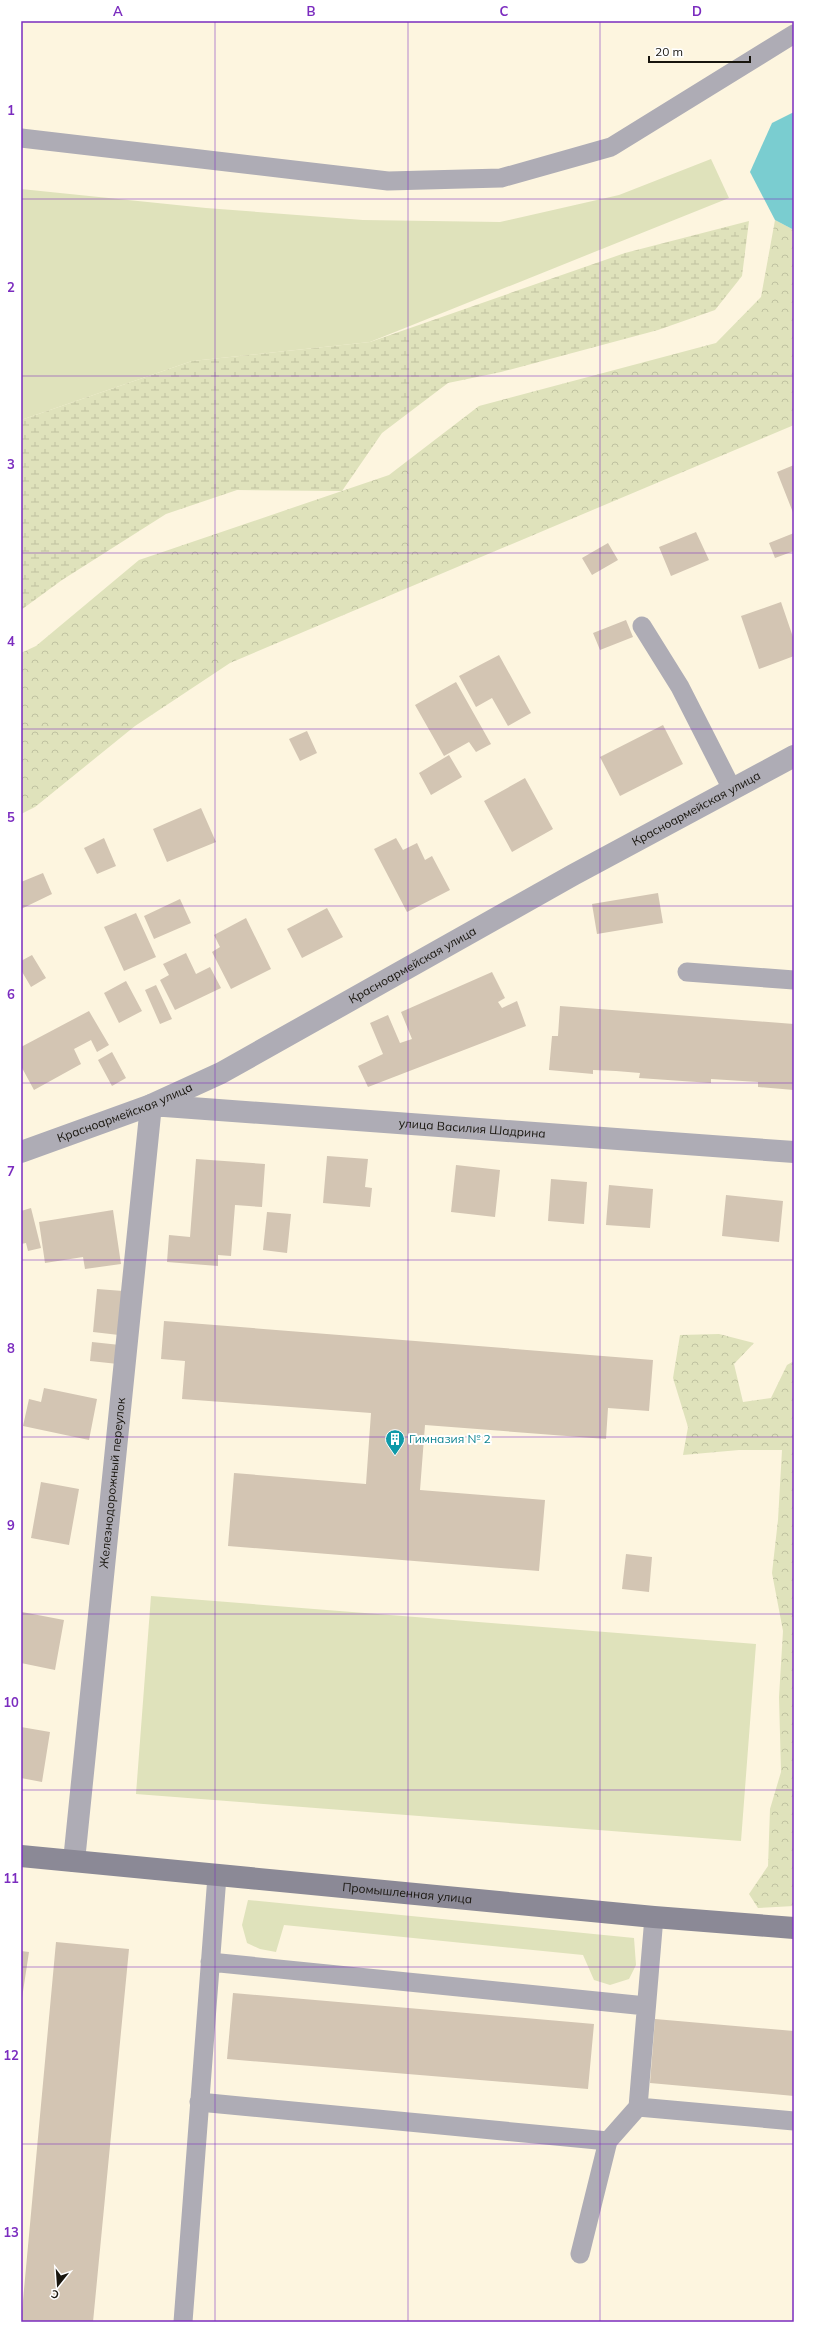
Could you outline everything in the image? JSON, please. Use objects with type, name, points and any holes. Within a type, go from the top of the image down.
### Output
[{"type":"street","name":"Красноармейская улица","points":[[21,1152],[151,1105],[221,1073],[573,874],[794,756]]},
{"type":"street","name":"улица Василия Шадрина","points":[[151,1105],[794,1152]]},
{"type":"street","name":"Железнодорожный переулок","points":[[74,1861],[151,1105]]},
{"type":"street","name":"Промышленная улица","points":[[21,1856],[216,1876],[654,1917],[794,1928]]},
{"type":"lane","points":[[21,138],[388,181],[501,178],[611,147],[794,34]]},
{"type":"lane","points":[[642,626],[680,687],[732,789]]},
{"type":"lane","points":[[687,972],[794,980]]},
{"type":"lane","points":[[183,2322],[216,1876]]},
{"type":"lane","points":[[580,2254],[608,2141],[638,2107],[654,1917]]},
{"type":"lane","points":[[210,1962],[646,2006]]},
{"type":"lane","points":[[199,2102],[608,2141]]},
{"type":"lane","points":[[638,2107],[794,2122]]},
{"type":"green space","points":[[711,159],[729,198],[370,342],[192,361],[21,420],[21,189],[206,208],[363,220],[500,222],[619,195]]},
{"type":"green space","points":[[775,220],[794,230],[794,425],[230,663],[135,726],[35,807],[21,814],[21,653],[36,646],[139,560],[389,475],[479,406],[716,343],[761,297]]},
{"type":"green space","points":[[749,221],[742,276],[715,310],[658,330],[501,372],[448,383],[382,433],[342,491],[237,490],[166,514],[62,580],[21,610],[21,420],[192,361],[370,342],[625,253]]},
{"type":"green space","points":[[719,1334],[754,1343],[734,1364],[743,1402],[771,1398],[787,1365],[794,1361],[794,1906],[758,1908],[749,1894],[768,1866],[770,1809],[781,1772],[779,1697],[783,1631],[772,1573],[778,1520],[782,1450],[739,1450],[683,1455],[688,1427],[673,1378],[680,1335]]},
{"type":"green space","points":[[151,1596],[756,1644],[741,1841],[136,1794]]},
{"type":"green space","points":[[248,1900],[634,1938],[636,1965],[629,1979],[610,1985],[594,1980],[583,1955],[284,1925],[276,1952],[260,1949],[247,1943],[242,1925]]},
{"type":"water","points":[[794,112],[794,230],[775,220],[750,172],[772,123]]},
{"type":"building","points":[[794,465],[794,515],[777,472]]},
{"type":"building","points":[[696,532],[709,560],[671,576],[659,547]]},
{"type":"building","points":[[794,533],[794,551],[775,558],[769,543]]},
{"type":"building","points":[[608,543],[618,560],[592,575],[582,558]]},
{"type":"building","points":[[781,602],[794,640],[794,656],[759,669],[741,616]]},
{"type":"building","points":[[626,620],[633,637],[600,650],[593,633]]},
{"type":"building","points":[[499,655],[531,713],[508,726],[492,698],[476,707],[459,676]]},
{"type":"building","points":[[456,682],[491,744],[476,752],[469,742],[444,756],[415,705]]},
{"type":"building","points":[[663,725],[683,764],[620,796],[600,757]]},
{"type":"building","points":[[307,731],[317,753],[300,761],[289,739]]},
{"type":"building","points":[[449,755],[462,777],[431,795],[419,773]]},
{"type":"building","points":[[525,778],[553,829],[512,852],[484,801]]},
{"type":"building","points":[[201,808],[216,842],[167,862],[153,829]]},
{"type":"building","points":[[104,838],[116,866],[97,874],[84,848]]},
{"type":"building","points":[[396,838],[403,850],[417,843],[425,860],[432,856],[450,890],[407,912],[374,849]]},
{"type":"building","points":[[43,873],[52,894],[21,909],[21,882]]},
{"type":"building","points":[[658,893],[663,923],[597,934],[592,904]]},
{"type":"building","points":[[180,899],[191,923],[154,939],[144,916]]},
{"type":"building","points":[[327,908],[343,937],[302,958],[287,929]]},
{"type":"building","points":[[136,913],[156,957],[124,971],[104,927]]},
{"type":"building","points":[[246,918],[271,969],[231,989],[212,952],[220,947],[214,935]]},
{"type":"building","points":[[186,953],[196,974],[210,967],[221,988],[175,1010],[160,980],[169,975],[163,964]]},
{"type":"building","points":[[32,955],[46,978],[31,987],[21,970],[21,961]]},
{"type":"building","points":[[492,972],[505,998],[498,1002],[502,1008],[517,1001],[526,1026],[368,1087],[358,1066],[383,1054],[370,1023],[388,1015],[400,1043],[412,1039],[401,1012]]},
{"type":"building","points":[[126,981],[142,1011],[119,1023],[104,993]]},
{"type":"building","points":[[156,985],[172,1019],[160,1024],[145,990]]},
{"type":"building","points":[[560,1006],[794,1024],[794,1090],[758,1087],[758,1082],[711,1079],[711,1083],[639,1078],[640,1073],[616,1071],[593,1070],[593,1074],[549,1070],[552,1036],[558,1036]]},
{"type":"building","points":[[89,1011],[109,1045],[97,1052],[91,1040],[74,1049],[81,1064],[34,1090],[21,1066],[21,1047]]},
{"type":"building","points":[[112,1052],[126,1078],[112,1086],[98,1060]]},
{"type":"building","points":[[327,1156],[368,1159],[365,1187],[372,1188],[370,1207],[323,1203]]},
{"type":"building","points":[[196,1159],[265,1164],[262,1207],[235,1205],[231,1256],[218,1255],[218,1266],[167,1262],[169,1235],[190,1237]]},
{"type":"building","points":[[456,1165],[500,1170],[495,1217],[451,1212]]},
{"type":"building","points":[[551,1179],[587,1182],[584,1224],[548,1221]]},
{"type":"building","points":[[609,1185],[653,1189],[650,1228],[606,1225]]},
{"type":"building","points":[[726,1195],[783,1201],[779,1242],[722,1236]]},
{"type":"building","points":[[31,1208],[41,1248],[28,1251],[26,1243],[21,1244],[21,1211]]},
{"type":"building","points":[[113,1210],[121,1264],[85,1269],[83,1257],[45,1263],[39,1222]]},
{"type":"building","points":[[267,1212],[291,1214],[287,1253],[263,1250]]},
{"type":"building","points":[[97,1289],[123,1291],[119,1335],[93,1332]]},
{"type":"building","name":"Гимназия № 2","points":[[164,1321],[653,1360],[649,1411],[608,1408],[606,1439],[425,1425],[420,1490],[545,1500],[539,1571],[228,1546],[234,1473],[366,1484],[371,1413],[182,1399],[185,1361],[161,1359]]},
{"type":"building","points":[[92,1342],[120,1345],[118,1364],[90,1361]]},
{"type":"building","points":[[44,1388],[97,1399],[89,1440],[23,1426],[29,1399],[41,1402]]},
{"type":"building","points":[[41,1482],[79,1489],[69,1545],[31,1538]]},
{"type":"building","points":[[626,1554],[652,1557],[649,1592],[622,1589]]},
{"type":"building","points":[[22,1612],[64,1620],[55,1670],[21,1663]]},
{"type":"building","points":[[21,1727],[50,1732],[42,1782],[21,1778]]},
{"type":"building","points":[[56,1942],[129,1949],[93,2322],[21,2322]]},
{"type":"building","points":[[21,1951],[29,1952],[22,1998],[21,1998]]},
{"type":"building","points":[[233,1993],[594,2024],[588,2089],[227,2059]]},
{"type":"building","points":[[655,2019],[794,2031],[794,2096],[650,2083]]},
{"type":"place","name":"Гимназия № 2","points":[[395,1456]]}]
